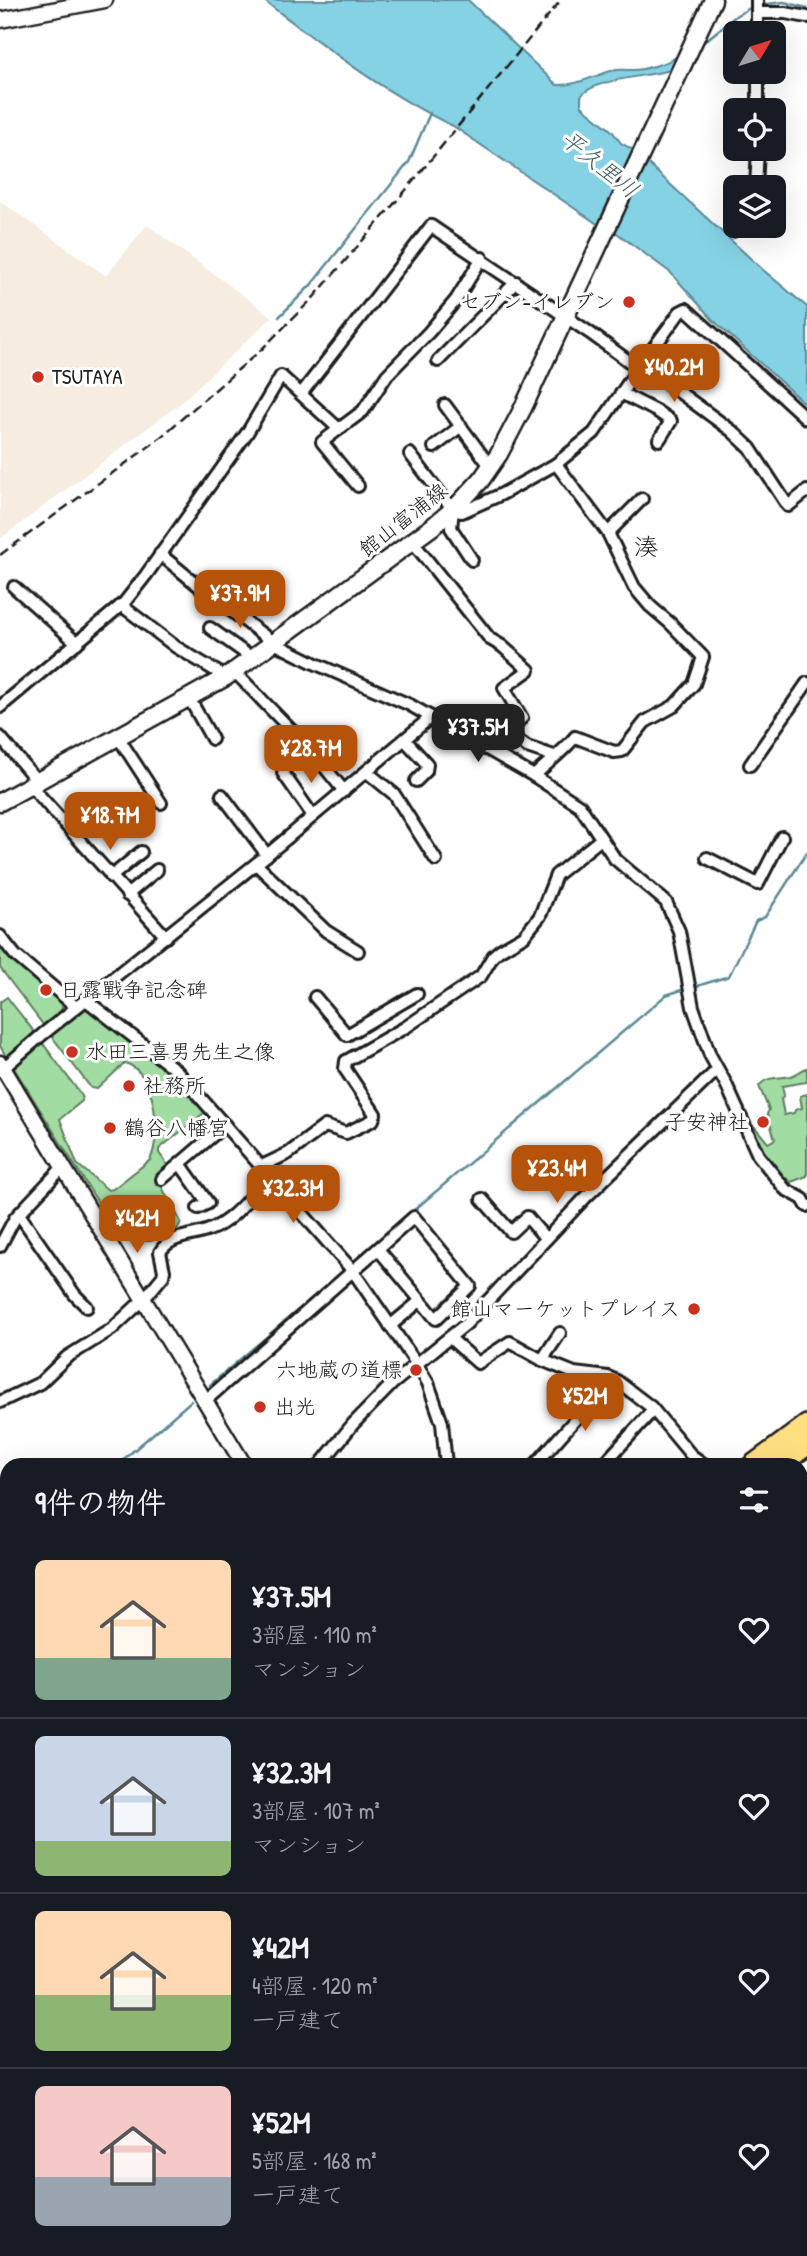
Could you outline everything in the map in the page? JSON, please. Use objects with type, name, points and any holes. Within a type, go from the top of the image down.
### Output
[{"type":"highway","points":[[762,1458],[807,1425]]},
{"type":"highway","points":[[789,1458],[807,1445]]},
{"type":"main road","name":"館山富浦線","points":[[0,803],[230,674],[412,541],[453,510],[469,494],[509,436],[713,0]]},
{"type":"street","points":[[0,20],[104,0]]},
{"type":"street","points":[[757,7],[807,17]]},
{"type":"street","points":[[301,394],[431,226],[482,258],[733,431],[750,448],[789,506],[807,491]]},
{"type":"street","points":[[358,486],[322,442],[363,411],[387,375],[429,332],[456,299],[482,258]]},
{"type":"street","points":[[438,361],[516,282]]},
{"type":"street","points":[[410,454],[453,510],[462,512],[502,494],[556,464],[594,433],[639,366],[680,312],[686,309],[807,419]]},
{"type":"street","points":[[0,707],[121,605],[146,575],[247,433],[281,376],[339,429]]},
{"type":"street","points":[[621,393],[671,421],[659,440]]},
{"type":"street","points":[[445,405],[490,466]]},
{"type":"street","points":[[434,447],[461,426]]},
{"type":"street","points":[[534,776],[554,756],[566,749],[575,737],[614,752],[622,751],[645,722],[674,706],[694,684],[703,657],[634,587],[608,533],[556,464]]},
{"type":"street","points":[[608,533],[642,499]]},
{"type":"street","points":[[453,510],[451,528],[472,560]]},
{"type":"street","points":[[412,541],[490,639],[529,670],[504,688],[522,718],[485,749]]},
{"type":"street","points":[[160,554],[274,642],[314,663],[410,705],[534,776],[580,806],[609,852],[622,867],[666,902],[679,931],[698,1024],[717,1070],[758,1155],[785,1188],[803,1199],[807,1206]]},
{"type":"street","points":[[14,587],[77,643]]},
{"type":"street","points":[[121,605],[176,646],[230,674],[301,738],[344,791]]},
{"type":"street","points":[[210,628],[253,658]]},
{"type":"street","points":[[750,765],[807,683]]},
{"type":"street","points":[[189,698],[212,739]]},
{"type":"street","points":[[240,1458],[1,1068],[256,864],[431,717]]},
{"type":"street","points":[[506,732],[527,747],[554,756]]},
{"type":"street","points":[[0,737],[34,784],[111,877],[166,937]]},
{"type":"street","points":[[118,737],[161,803]]},
{"type":"street","points":[[405,740],[428,764],[426,771],[416,780]]},
{"type":"street","points":[[367,772],[394,794],[436,860]]},
{"type":"street","points":[[283,773],[313,816]]},
{"type":"street","points":[[222,795],[267,855]]},
{"type":"street","points":[[707,858],[758,884],[782,837]]},
{"type":"street","points":[[262,1166],[289,1153],[325,1126],[346,1133],[373,1120],[375,1114],[345,1069],[346,1061],[406,1027],[481,976],[493,956],[524,936],[540,916],[556,875],[601,839]]},
{"type":"street","points":[[111,877],[141,852]]},
{"type":"street","points":[[256,864],[326,931],[358,951]]},
{"type":"street","points":[[127,895],[157,870]]},
{"type":"street","points":[[0,936],[15,955],[76,1007]]},
{"type":"street","points":[[315,997],[346,1035],[417,994]]},
{"type":"street","points":[[86,1000],[177,1071],[350,1268],[428,1384],[442,1423],[445,1458]]},
{"type":"street","points":[[326,1458],[353,1424],[393,1383],[450,1338],[585,1198],[717,1070]]},
{"type":"street","points":[[162,1179],[225,1125]]},
{"type":"street","points":[[181,1165],[208,1203],[198,1208]]},
{"type":"street","points":[[0,1246],[19,1214],[62,1167]]},
{"type":"street","points":[[0,1402],[40,1383],[67,1357],[112,1329],[144,1299],[163,1276],[160,1252],[162,1248],[174,1240],[224,1223],[270,1175]]},
{"type":"street","points":[[482,1199],[511,1232],[527,1217],[545,1239]]},
{"type":"street","points":[[19,1214],[75,1296],[87,1307]]},
{"type":"street","points":[[205,1401],[350,1268],[378,1249],[414,1217],[470,1286],[436,1319],[378,1249]]},
{"type":"street","points":[[390,1326],[420,1301]]},
{"type":"street","points":[[542,1360],[560,1333]]},
{"type":"street","points":[[450,1338],[478,1363],[510,1342],[542,1360],[574,1373],[617,1381],[653,1410],[695,1458]]},
{"type":"street","points":[[541,1458],[611,1379]]},
{"type":"street","points":[[609,1458],[653,1410]]},
{"type":"shaded area","points":[[0,201],[106,276],[147,225],[272,317],[178,405],[0,539]]},
{"type":"green space","points":[[0,943],[63,1001],[61,1013],[44,1026],[0,968]]},
{"type":"green space","points":[[7,997],[35,1033],[7,1058],[0,1046],[0,1002]]},
{"type":"green space","points":[[81,1008],[97,1011],[175,1073],[205,1107],[204,1113],[159,1149],[169,1167],[159,1182],[181,1222],[177,1230],[151,1241],[146,1241],[128,1226],[112,1225],[12,1065],[41,1041],[82,1096],[82,1101],[60,1119],[77,1164],[108,1190],[150,1160],[156,1136],[156,1121],[150,1091],[144,1078],[125,1063],[97,1089],[91,1088],[50,1034]]},
{"type":"green space","points":[[807,1068],[807,1082],[782,1086],[784,1115],[802,1108],[800,1096],[807,1094],[807,1176],[791,1182],[767,1159],[750,1129],[755,1127],[768,1143],[775,1139],[767,1114],[769,1110],[759,1086],[766,1080],[791,1076]]},
{"type":"water","name":"平久里川","points":[[263,0],[468,0],[557,85],[578,82],[614,70],[638,70],[676,57],[670,70],[598,85],[581,96],[581,105],[612,131],[621,143],[633,150],[599,225],[453,126],[379,84]]},
{"type":"water","points":[[646,162],[723,233],[723,238],[728,238],[807,307],[807,406],[713,320],[671,273],[614,231]]},
{"type":"waterway","points":[[759,5],[784,2],[807,8]]},
{"type":"waterway","points":[[699,46],[737,15],[752,7]]},
{"type":"waterway","points":[[279,317],[311,285],[409,162],[430,113]]},
{"type":"waterway","points":[[691,988],[729,976],[756,921],[765,917],[807,852]]},
{"type":"waterway","points":[[351,1264],[666,995],[685,989]]},
{"type":"waterway","points":[[210,1385],[346,1269]]},
{"type":"waterway","points":[[125,1458],[191,1401]]},
{"type":"railway","points":[[0,555],[155,442],[262,349],[314,297],[406,190],[561,0]]},
{"type":"place","name":"セブン-イレブン","points":[[629,302]]},
{"type":"place","name":"TSUTAYA","points":[[38,377]]},
{"type":"place","name":"日露戰争記念碑","points":[[46,990]]},
{"type":"place","name":"水田三喜男先生之像","points":[[72,1052]]},
{"type":"place","name":"社務所","points":[[129,1086]]},
{"type":"place","name":"子安神社","points":[[763,1122]]},
{"type":"place","name":"鶴谷八幡宮","points":[[110,1128]]},
{"type":"place","name":"館山マーケットプレイス","points":[[694,1309]]},
{"type":"place","name":"六地蔵の道標","points":[[416,1370]]},
{"type":"place","name":"出光","points":[[260,1407]]},
{"type":"district","name":"湊","points":[[646,547]]}]
